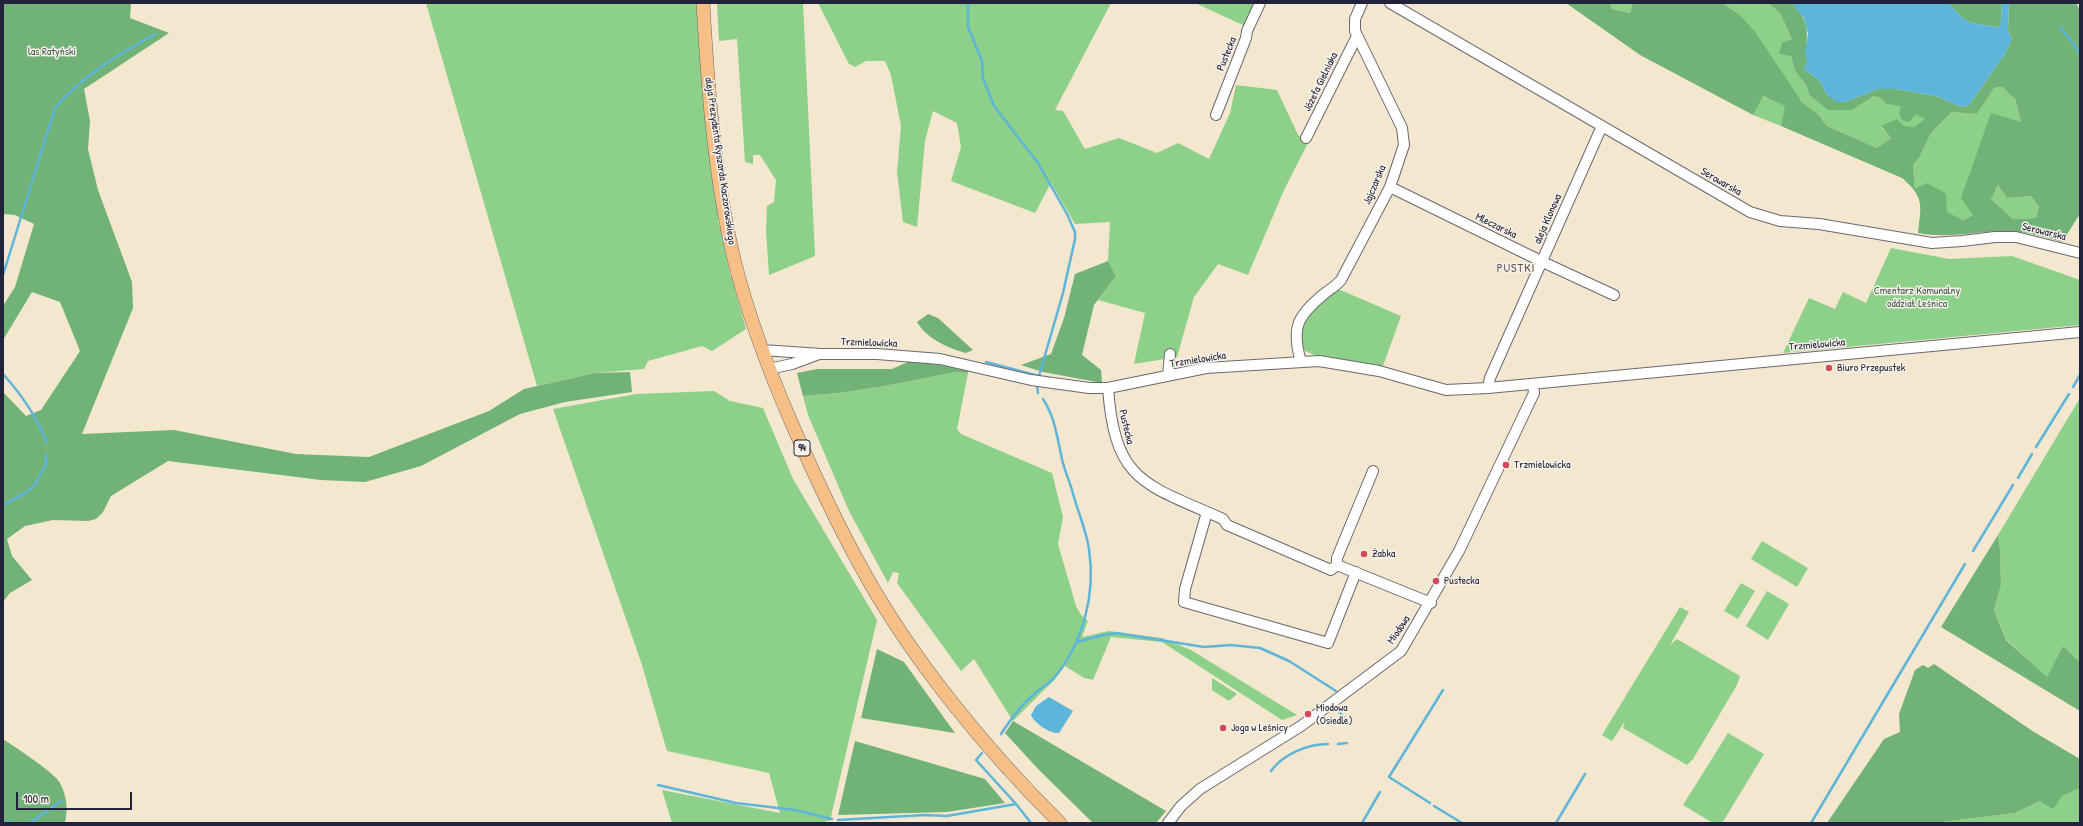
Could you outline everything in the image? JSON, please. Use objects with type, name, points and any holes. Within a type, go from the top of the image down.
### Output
[{"type":"main road","name":"aleja Prezydenta Ryszarda Kaczorowskiego","points":[[703,3],[708,98],[726,218],[734,260],[769,369],[825,498],[861,567],[891,616],[939,684],[1022,784],[1060,823]]},
{"type":"street","name":"Pustecka","points":[[1216,115],[1246,38],[1247,30],[1260,3]]},
{"type":"street","name":"Jajczarska","points":[[1301,362],[1295,334],[1298,321],[1310,305],[1336,287],[1341,280],[1390,187],[1404,145],[1405,136],[1357,36],[1354,25],[1362,3]]},
{"type":"street","name":"Serowarska","points":[[1390,3],[1750,212],[1766,218],[1819,224],[1932,243],[1995,237],[2016,237],[2080,253]]},
{"type":"street","name":"Józefa Gielniaka","points":[[1306,138],[1357,36]]},
{"type":"street","name":"aleja Klonowa","points":[[1488,388],[1490,378],[1602,126]]},
{"type":"street","name":"Mleczarska","points":[[1390,187],[1542,262],[1614,295]]},
{"type":"street","name":"Trzmielowicka","points":[[762,350],[821,354],[877,354],[940,359],[1031,380],[1089,388],[1108,388],[1206,368],[1319,361],[1348,364],[1446,390],[1533,384],[2080,332]]},
{"type":"street","name":"Trzmielowicka","points":[[769,369],[797,363],[821,354]]},
{"type":"street","points":[[1168,376],[1170,354]]},
{"type":"street","name":"Miodowa","points":[[1168,823],[1181,806],[1200,789],[1306,723],[1401,651],[1431,603],[1494,481],[1534,393],[1533,384]]},
{"type":"street","name":"Pustecka","points":[[1108,388],[1115,439],[1121,453],[1139,478],[1156,490],[1223,519],[1227,525],[1331,570],[1337,565],[1431,603]]},
{"type":"street","points":[[1337,565],[1337,558],[1373,471]]},
{"type":"street","points":[[1207,512],[1185,589],[1184,602],[1328,643],[1356,572]]},
{"type":"green space","name":"las Ratyński","points":[[3,3],[131,3],[130,18],[169,33],[84,89],[90,121],[88,149],[98,190],[132,282],[133,308],[82,434],[174,430],[296,454],[369,457],[489,411],[524,389],[595,373],[630,372],[632,392],[565,402],[520,414],[421,466],[365,482],[321,480],[168,461],[111,496],[103,512],[96,519],[88,521],[53,520],[25,526],[7,539],[12,556],[32,580],[10,593],[3,602],[3,392],[26,416],[41,410],[80,351],[60,302],[32,292],[3,340],[3,306],[15,287],[34,224],[15,215],[3,214]]},
{"type":"green space","points":[[426,3],[698,3],[699,29],[697,31],[699,31],[705,110],[703,110],[706,112],[719,221],[717,222],[719,223],[729,274],[731,275],[746,329],[712,351],[702,346],[648,361],[644,369],[595,373],[537,386]]},
{"type":"green space","points":[[717,3],[803,3],[815,256],[769,275],[766,231],[767,206],[774,202],[776,180],[760,155],[753,155],[753,164],[745,162],[737,39],[719,41]]},
{"type":"green space","points":[[818,3],[1111,3],[1055,110],[1063,111],[1085,149],[1119,138],[1157,153],[1178,143],[1209,159],[1230,113],[1236,85],[1277,90],[1298,135],[1309,141],[1284,190],[1248,275],[1218,264],[1194,297],[1177,357],[1134,364],[1145,313],[1098,300],[1116,276],[1108,261],[1110,222],[1075,224],[1051,183],[1035,213],[951,181],[961,147],[957,123],[933,111],[925,141],[917,227],[903,222],[897,172],[901,126],[891,75],[885,61],[866,61],[855,67],[849,64]]},
{"type":"green space","points":[[1195,3],[1254,3],[1245,26]]},
{"type":"green space","points":[[1566,3],[1610,3],[1612,9],[1630,13],[1633,3],[1722,3],[1739,14],[1755,32],[1802,102],[1818,114],[1827,126],[1877,148],[1891,138],[1881,126],[1897,119],[1904,126],[1914,127],[1925,119],[1916,114],[1909,122],[1902,120],[1899,114],[1901,106],[1886,104],[1881,98],[1874,96],[1852,110],[1828,110],[1809,95],[1806,85],[1795,71],[1791,56],[1779,54],[1782,43],[1792,39],[1780,13],[1768,3],[1792,3],[1804,19],[1807,29],[1807,64],[1804,66],[1805,70],[1819,80],[1827,95],[1845,102],[1878,89],[1895,89],[1936,96],[1961,107],[1969,105],[2005,54],[2012,39],[2008,31],[2009,3],[2076,3],[2080,10],[2080,214],[2062,242],[2021,232],[2007,231],[1951,235],[1929,235],[1918,233],[1920,202],[1915,191],[1902,178],[1781,126],[1785,106],[1763,96],[1753,115],[1640,55]],"holes":[[[2002,87],[2015,99],[2021,122],[1991,113],[1961,198],[1973,215],[1963,220],[1947,212],[1946,194],[1927,183],[1915,189],[1913,165],[1919,158],[1931,133],[1952,112],[1977,114],[1994,88]],[[1998,185],[2007,198],[2031,196],[2039,207],[2036,218],[2013,219],[1991,199]]]},
{"type":"green space","points":[[1610,3],[1633,3],[1630,13],[1612,9]]},
{"type":"green space","points":[[1722,3],[1768,3],[1780,13],[1792,39],[1791,56],[1795,71],[1806,85],[1809,95],[1828,110],[1852,110],[1874,96],[1881,98],[1886,104],[1901,105],[1926,119],[1914,127],[1881,127],[1891,138],[1877,148],[1827,126],[1818,114],[1802,102],[1739,14]]},
{"type":"green space","points":[[1948,3],[2002,3],[2001,23],[1998,28],[1969,22],[1962,18]]},
{"type":"green space","points":[[2002,87],[2015,99],[2021,122],[1973,215],[1963,220],[1946,212],[1915,189],[1913,165],[1919,158],[1931,133],[1952,112],[1977,114],[1994,88]]},
{"type":"green space","points":[[1762,96],[1786,106],[1781,126],[1753,115]]},
{"type":"green space","points":[[1998,185],[2007,198],[2031,196],[2039,207],[2036,218],[2013,219],[1991,199]]},
{"type":"green space","name":"Cmentarz Komunalny oddział Leśnica","points":[[1891,248],[1949,259],[2012,256],[2080,280],[2080,325],[1783,353],[1809,298],[1835,309],[1843,292],[1866,303]]},
{"type":"green space","points":[[1108,261],[1116,276],[1094,305],[1082,355],[1101,370],[1102,383],[1043,372],[1021,365],[1051,354],[1064,318],[1075,274]]},
{"type":"green space","points":[[1338,289],[1401,316],[1383,366],[1319,357],[1301,349],[1298,334],[1308,313]]},
{"type":"green space","points":[[928,314],[938,318],[973,350],[966,353],[938,342],[932,338],[917,322]]},
{"type":"green space","points":[[910,361],[969,369],[968,373],[956,372],[861,390],[803,396],[797,373],[817,369],[892,369]]},
{"type":"green space","points":[[956,372],[968,373],[957,429],[961,434],[1052,473],[1063,517],[1058,544],[1076,606],[1081,615],[1088,621],[1082,637],[1109,631],[1162,638],[1191,650],[1297,715],[1282,720],[1162,642],[1111,637],[1093,680],[1084,678],[1065,666],[1055,679],[1013,721],[974,659],[961,671],[897,583],[899,573],[893,572],[888,583],[849,511],[808,415],[803,396],[861,390]]},
{"type":"green space","points":[[714,391],[730,401],[763,408],[793,479],[877,620],[830,821],[825,821],[828,823],[672,823],[662,790],[780,813],[769,773],[667,751],[642,665],[553,409],[636,394]]},
{"type":"green space","points":[[2080,398],[2080,662],[2063,646],[2047,678],[2006,639],[1994,610],[2001,585],[1998,535]]},
{"type":"green space","points":[[1998,535],[2001,585],[1994,610],[2006,640],[2047,677],[2063,646],[2080,662],[2080,711],[1941,627]]},
{"type":"green space","points":[[1762,541],[1808,568],[1797,587],[1751,559]]},
{"type":"green space","points":[[1741,583],[1755,591],[1738,619],[1724,611]]},
{"type":"green space","points":[[1767,591],[1789,604],[1768,640],[1746,626]]},
{"type":"green space","points":[[1680,607],[1689,612],[1670,645],[1677,639],[1740,676],[1737,685],[1693,759],[1687,765],[1623,728],[1625,721],[1612,741],[1602,735]]},
{"type":"green space","points":[[877,649],[904,662],[955,733],[861,718]]},
{"type":"green space","points":[[1934,664],[2034,732],[2080,759],[2080,791],[2078,789],[2062,796],[2053,809],[2040,801],[2015,813],[1935,823],[1827,823],[1884,739],[1900,732],[1899,714],[1915,670],[1923,665],[1928,668]]},
{"type":"green space","points":[[1212,678],[1237,694],[1229,701],[1212,690]]},
{"type":"green space","points":[[1013,721],[1166,811],[1156,823],[1093,823],[1039,770],[1005,733]]},
{"type":"green space","points":[[1728,733],[1764,754],[1724,820],[1721,823],[1713,823],[1683,805]]},
{"type":"green space","points":[[3,739],[51,773],[60,783],[66,803],[65,823],[3,823]]},
{"type":"green space","points":[[855,741],[985,779],[1005,803],[947,812],[838,815]]},
{"type":"green space","points":[[2078,789],[2080,791],[2080,823],[1935,823],[2015,813],[2040,801],[2062,796]]},
{"type":"water","points":[[1792,3],[1948,3],[1962,18],[1969,22],[1998,28],[2001,23],[2002,3],[2009,3],[2008,31],[2012,39],[2005,54],[1969,105],[1961,107],[1936,96],[1895,89],[1878,89],[1845,102],[1837,102],[1827,95],[1819,80],[1805,70],[1803,66],[1807,64],[1805,51],[1808,34],[1804,18]]},
{"type":"water","points":[[1049,697],[1073,711],[1059,733],[1051,732],[1043,727],[1035,721],[1031,715],[1036,706]]},
{"type":"waterway","points":[[968,3],[968,27],[982,61],[983,78],[994,106],[1038,163],[1067,214],[1075,232],[1075,239],[1063,293],[1039,376],[986,362]]},
{"type":"waterway","points":[[2060,27],[2080,53]]},
{"type":"waterway","points":[[3,275],[55,108],[78,85],[102,66],[155,34]]},
{"type":"waterway","points":[[3,374],[16,390],[39,424],[47,443]]},
{"type":"waterway","points":[[2073,387],[2080,375]]},
{"type":"waterway","points":[[1037,385],[1038,393]]},
{"type":"waterway","points":[[2036,447],[2069,394]]},
{"type":"waterway","points":[[1001,734],[1024,703],[1053,679],[1063,665],[1079,634],[1089,601],[1091,566],[1088,542],[1063,463],[1053,420],[1043,399]]},
{"type":"waterway","points":[[2018,478],[2032,454]]},
{"type":"waterway","points":[[3,505],[33,487],[46,466],[46,455]]},
{"type":"waterway","points":[[1973,551],[2013,485]]},
{"type":"waterway","points":[[1811,823],[1965,564]]},
{"type":"waterway","points":[[1077,642],[1116,633],[1204,647],[1231,645],[1260,648],[1289,661],[1336,691]]},
{"type":"waterway","points":[[1430,803],[1389,777],[1443,690]]},
{"type":"waterway","points":[[1339,711],[1345,720]]},
{"type":"waterway","points":[[1338,744],[1347,743]]},
{"type":"waterway","points":[[1271,771],[1282,760],[1296,751],[1320,744],[1328,744]]},
{"type":"waterway","points":[[982,753],[976,760],[1031,823]]},
{"type":"waterway","points":[[1556,823],[1585,774]]},
{"type":"waterway","points":[[658,785],[736,803],[795,810],[832,819]]},
{"type":"waterway","points":[[1362,823],[1380,792]]},
{"type":"waterway","points":[[30,823],[61,801]]},
{"type":"waterway","points":[[838,820],[925,815],[947,816],[1016,804]]},
{"type":"waterway","points":[[1434,806],[1462,823]]},
{"type":"waterway","points":[[3,822],[13,823]]},
{"type":"place","name":"Biuro Przepustek","points":[[1829,368]]},
{"type":"place","name":"Trzmielowicka","points":[[1506,465]]},
{"type":"place","name":"Żabka","points":[[1364,554]]},
{"type":"place","name":"Pustecka","points":[[1436,581]]},
{"type":"place","name":"Miodowa (Osiedle)","points":[[1308,714]]},
{"type":"place","name":"Joga w Leśnicy","points":[[1223,728]]},
{"type":"district","name":"PUSTKI","points":[[1516,269]]}]
